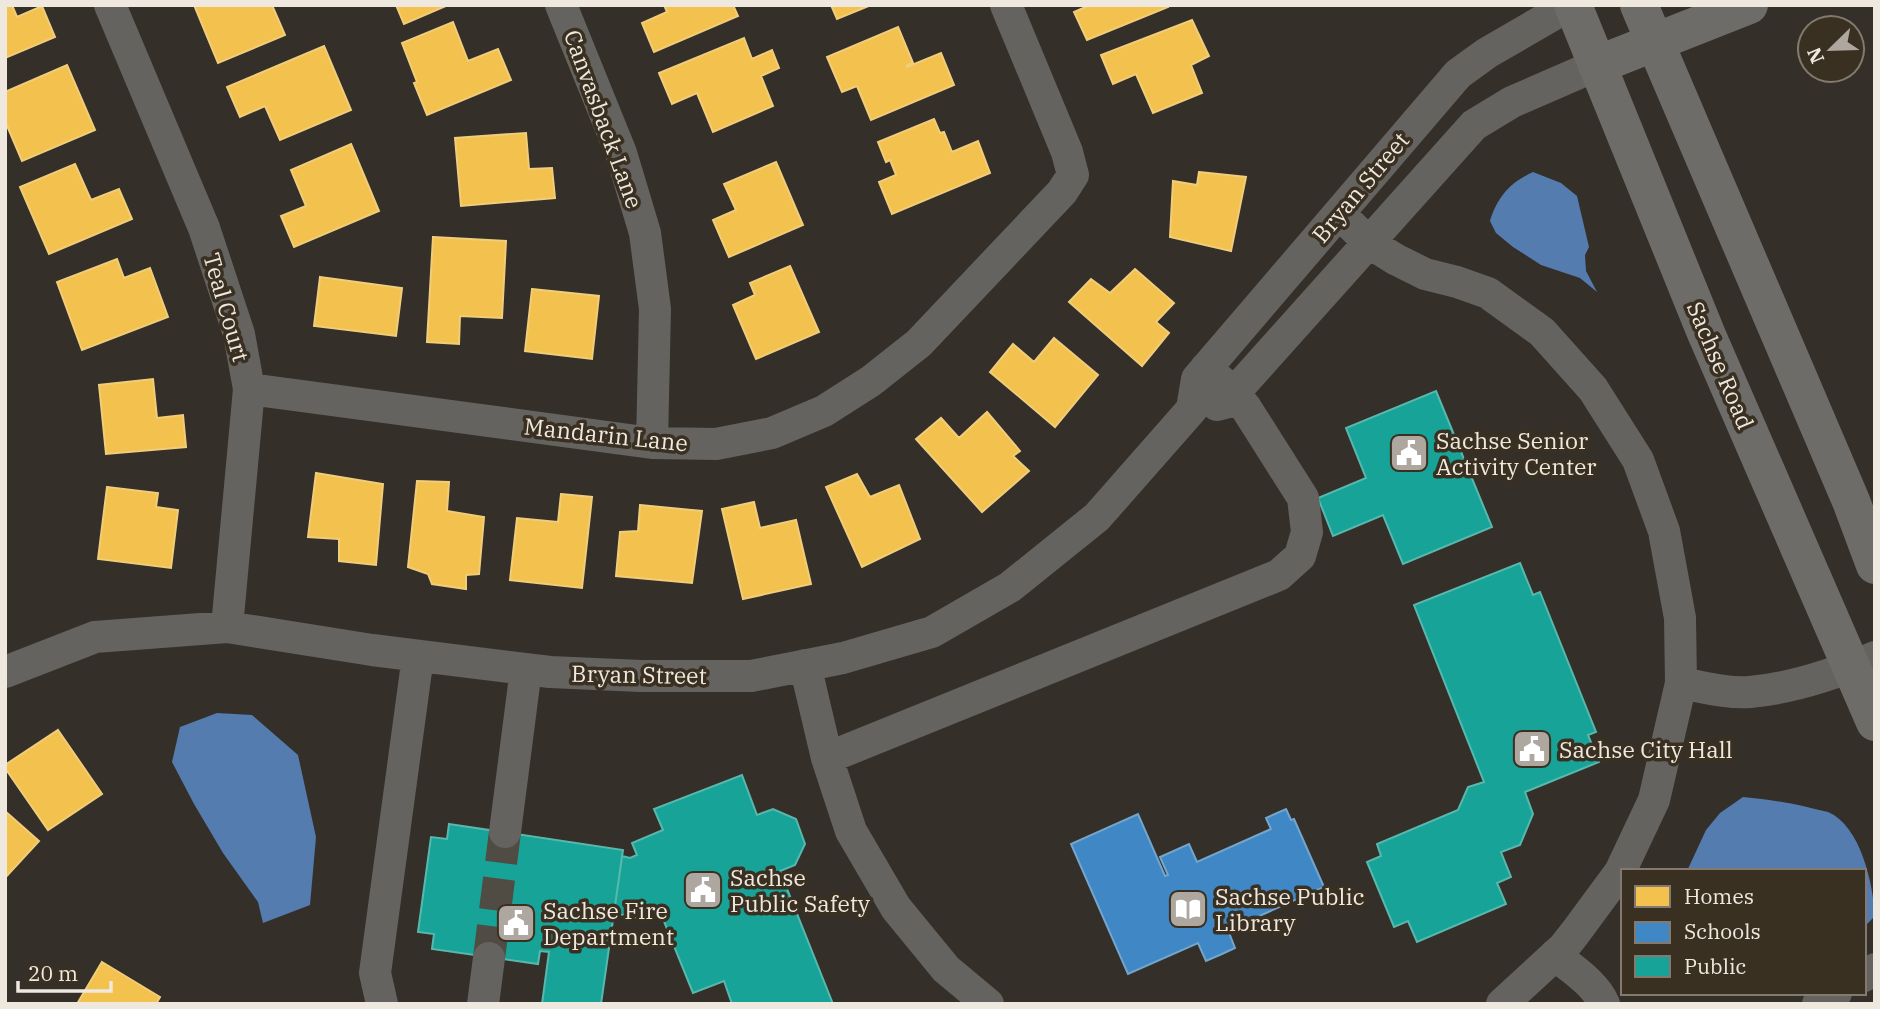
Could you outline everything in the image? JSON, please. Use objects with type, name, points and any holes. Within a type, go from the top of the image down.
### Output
[{"type":"main road","name":"Sachse Road","points":[[1572,5],[1706,333],[1863,662],[1875,722]]},
{"type":"main road","points":[[1639,5],[1851,501],[1875,565]]},
{"type":"main road","points":[[1597,65],[1749,5]]},
{"type":"street","name":"Teal Court","points":[[110,5],[204,228],[239,334],[248,389],[227,626]]},
{"type":"street","name":"Canvasback Lane","points":[[561,5],[621,153],[645,233],[655,309],[652,443]]},
{"type":"street","name":"Mandarin Lane","points":[[248,389],[652,443],[716,444],[772,433],[824,411],[871,381],[919,343],[1062,192],[1073,175],[1068,152],[1006,5]]},
{"type":"street","name":"Bryan Street","points":[[5,672],[95,637],[227,626],[372,650],[550,672],[641,676],[751,676],[843,658],[932,632],[1010,587],[1097,517],[1192,409],[1197,379],[1458,74],[1487,52],[1572,5]]},
{"type":"street","name":"Bryan Street","points":[[1192,409],[1225,404],[1474,125],[1512,102],[1597,65]]},
{"type":"street","points":[[1339,213],[1368,242],[1425,274],[1488,293],[1542,332],[1593,389],[1638,460],[1664,531],[1680,618],[1681,683],[1654,800],[1621,869]]},
{"type":"street","points":[[827,758],[1279,575],[1300,556],[1307,532],[1303,498],[1248,411],[1234,393],[1206,368]]},
{"type":"street","points":[[382,1004],[375,973],[418,656]]},
{"type":"street","points":[[1681,683],[1748,692],[1807,683],[1863,662]]},
{"type":"street","points":[[805,665],[827,758],[851,831],[896,908],[946,969],[988,1004]]},
{"type":"street","points":[[505,832],[526,669]]},
{"type":"street","points":[[1502,1004],[1564,947],[1621,870]]},
{"type":"street","points":[[1555,955],[1588,982],[1604,1004]]},
{"type":"street","points":[[483,1004],[489,958]]},
{"type":"water","points":[[1533,172],[1561,183],[1577,196],[1589,247],[1585,255],[1586,271],[1597,292],[1580,278],[1541,265],[1496,233],[1490,221],[1501,197],[1511,186]]},
{"type":"water","points":[[217,713],[252,715],[298,755],[316,837],[310,905],[263,923],[258,902],[223,853],[172,762],[180,727]]},
{"type":"water","points":[[1743,797],[1807,807],[1828,812],[1839,819],[1849,830],[1863,857],[1868,873],[1875,916],[1866,925],[1866,869],[1688,869],[1706,830],[1720,813]]},
{"type":"building: Homes","points":[[5,5],[12,5],[17,17],[42,6],[55,37],[5,58]]},
{"type":"building: Homes","points":[[194,5],[272,5],[285,35],[218,63]]},
{"type":"building: Homes","points":[[396,5],[448,5],[404,24]]},
{"type":"building: Homes","points":[[664,5],[733,5],[738,16],[654,52],[642,23],[667,12]]},
{"type":"building: Homes","points":[[831,5],[871,5],[837,19]]},
{"type":"building: Homes","points":[[1090,5],[1168,7],[1087,40],[1074,12]]},
{"type":"building: Homes","points":[[1192,20],[1209,56],[1191,65],[1202,93],[1153,113],[1136,74],[1113,84],[1101,55]]},
{"type":"building: Homes","points":[[453,22],[468,61],[498,49],[511,80],[427,115],[402,43]]},
{"type":"building: Homes","points":[[898,27],[913,63],[907,67],[941,53],[954,85],[871,120],[857,86],[842,92],[827,57]]},
{"type":"building: Homes","points":[[744,38],[752,59],[772,50],[779,68],[761,76],[773,106],[713,132],[697,93],[672,104],[659,73]]},
{"type":"building: Homes","points":[[324,46],[351,110],[280,140],[265,106],[240,117],[227,87]]},
{"type":"building: Homes","points":[[67,65],[95,130],[22,161],[5,121],[5,92]]},
{"type":"building: Homes","points":[[934,119],[940,133],[944,132],[952,152],[978,141],[990,173],[892,214],[879,182],[896,175],[890,160],[886,162],[878,142]]},
{"type":"building: Homes","points":[[526,133],[529,169],[552,168],[555,198],[461,206],[455,138]]},
{"type":"building: Homes","points":[[351,144],[379,211],[294,247],[281,216],[306,206],[291,170]]},
{"type":"building: Homes","points":[[776,162],[803,225],[729,257],[713,220],[736,210],[724,184]]},
{"type":"building: Homes","points":[[75,164],[91,200],[119,189],[132,219],[49,254],[20,187]]},
{"type":"building: Homes","points":[[1199,172],[1246,177],[1231,251],[1170,237],[1173,181],[1197,185]]},
{"type":"building: Homes","points":[[433,237],[506,241],[502,318],[460,316],[459,344],[427,342]]},
{"type":"building: Homes","points":[[117,259],[124,278],[150,268],[168,317],[82,350],[57,282]]},
{"type":"building: Homes","points":[[790,266],[819,332],[756,359],[733,305],[755,295],[750,283]]},
{"type":"building: Homes","points":[[1135,269],[1174,303],[1156,322],[1169,333],[1142,366],[1069,302],[1091,279],[1110,293]]},
{"type":"building: Homes","points":[[320,277],[402,288],[396,336],[314,326]]},
{"type":"building: Homes","points":[[532,289],[599,296],[592,359],[525,351]]},
{"type":"building: Homes","points":[[1054,338],[1098,375],[1055,427],[990,372],[1013,344],[1034,362]]},
{"type":"building: Homes","points":[[153,379],[157,418],[183,415],[186,447],[106,454],[99,385]]},
{"type":"building: Homes","points":[[987,412],[1020,451],[1013,456],[1029,471],[982,512],[916,439],[941,418],[959,438]]},
{"type":"building: Homes","points":[[316,473],[383,484],[376,565],[339,561],[339,539],[308,537]]},
{"type":"building: Homes","points":[[857,474],[870,497],[899,485],[920,539],[862,567],[826,487]]},
{"type":"building: Homes","points":[[417,481],[449,482],[447,511],[484,517],[479,574],[466,575],[466,589],[432,584],[428,574],[408,567]]},
{"type":"building: Homes","points":[[107,487],[158,493],[156,507],[178,510],[171,568],[98,559]]},
{"type":"building: Homes","points":[[561,494],[592,497],[582,588],[510,580],[517,518],[558,522]]},
{"type":"building: Homes","points":[[754,502],[760,528],[796,520],[811,584],[743,599],[722,509]]},
{"type":"building: Homes","points":[[640,505],[702,511],[692,583],[616,576],[620,532],[638,531]]},
{"type":"building: Homes","points":[[58,730],[102,794],[48,830],[5,765]]},
{"type":"building: Homes","points":[[5,811],[39,841],[5,878]]},
{"type":"building: Homes","points":[[102,962],[160,997],[156,1004],[77,1004]]},
{"type":"building: Schools","name":"Sachse Public Library","points":[[1286,809],[1291,820],[1294,819],[1324,887],[1228,930],[1235,948],[1222,954],[1206,961],[1198,943],[1128,974],[1071,844],[1138,814],[1165,876],[1168,875],[1160,857],[1189,844],[1197,862],[1271,829],[1266,818]]},
{"type":"building: Public","name":"Sachse Senior Activity Center","points":[[1436,391],[1492,527],[1403,564],[1383,515],[1333,536],[1318,498],[1366,478],[1346,428]]},
{"type":"building: Public","name":"Sachse City Hall","points":[[1520,563],[1533,595],[1540,592],[1596,732],[1588,735],[1599,762],[1525,792],[1533,814],[1520,845],[1501,852],[1511,877],[1497,883],[1506,904],[1417,942],[1408,921],[1394,927],[1367,862],[1381,856],[1377,844],[1458,810],[1468,787],[1484,782],[1414,605]]},
{"type":"building: Public","name":"Sachse Public Safety","points":[[742,775],[757,815],[773,809],[796,819],[805,844],[795,865],[780,871],[833,1004],[732,1004],[724,981],[693,993],[659,909],[638,918],[614,913],[622,856],[630,858],[637,855],[632,843],[663,830],[654,809]]},
{"type":"building: Public","name":"Sachse Fire Department","points":[[449,824],[623,850],[601,1004],[542,1004],[549,952],[540,951],[538,964],[432,949],[434,934],[418,932],[431,837],[447,839]]},
{"type":"tunnel","points":[[489,958],[505,832]]},
{"type":"place","name":"Sachse Senior Activity Center","points":[[1409,453]]},
{"type":"place","name":"Sachse City Hall","points":[[1532,749]]},
{"type":"place","name":"Sachse Public Safety","points":[[703,890]]},
{"type":"place","name":"Sachse Public Library","points":[[1188,909]]},
{"type":"place","name":"Sachse Fire Department","points":[[516,923]]}]
